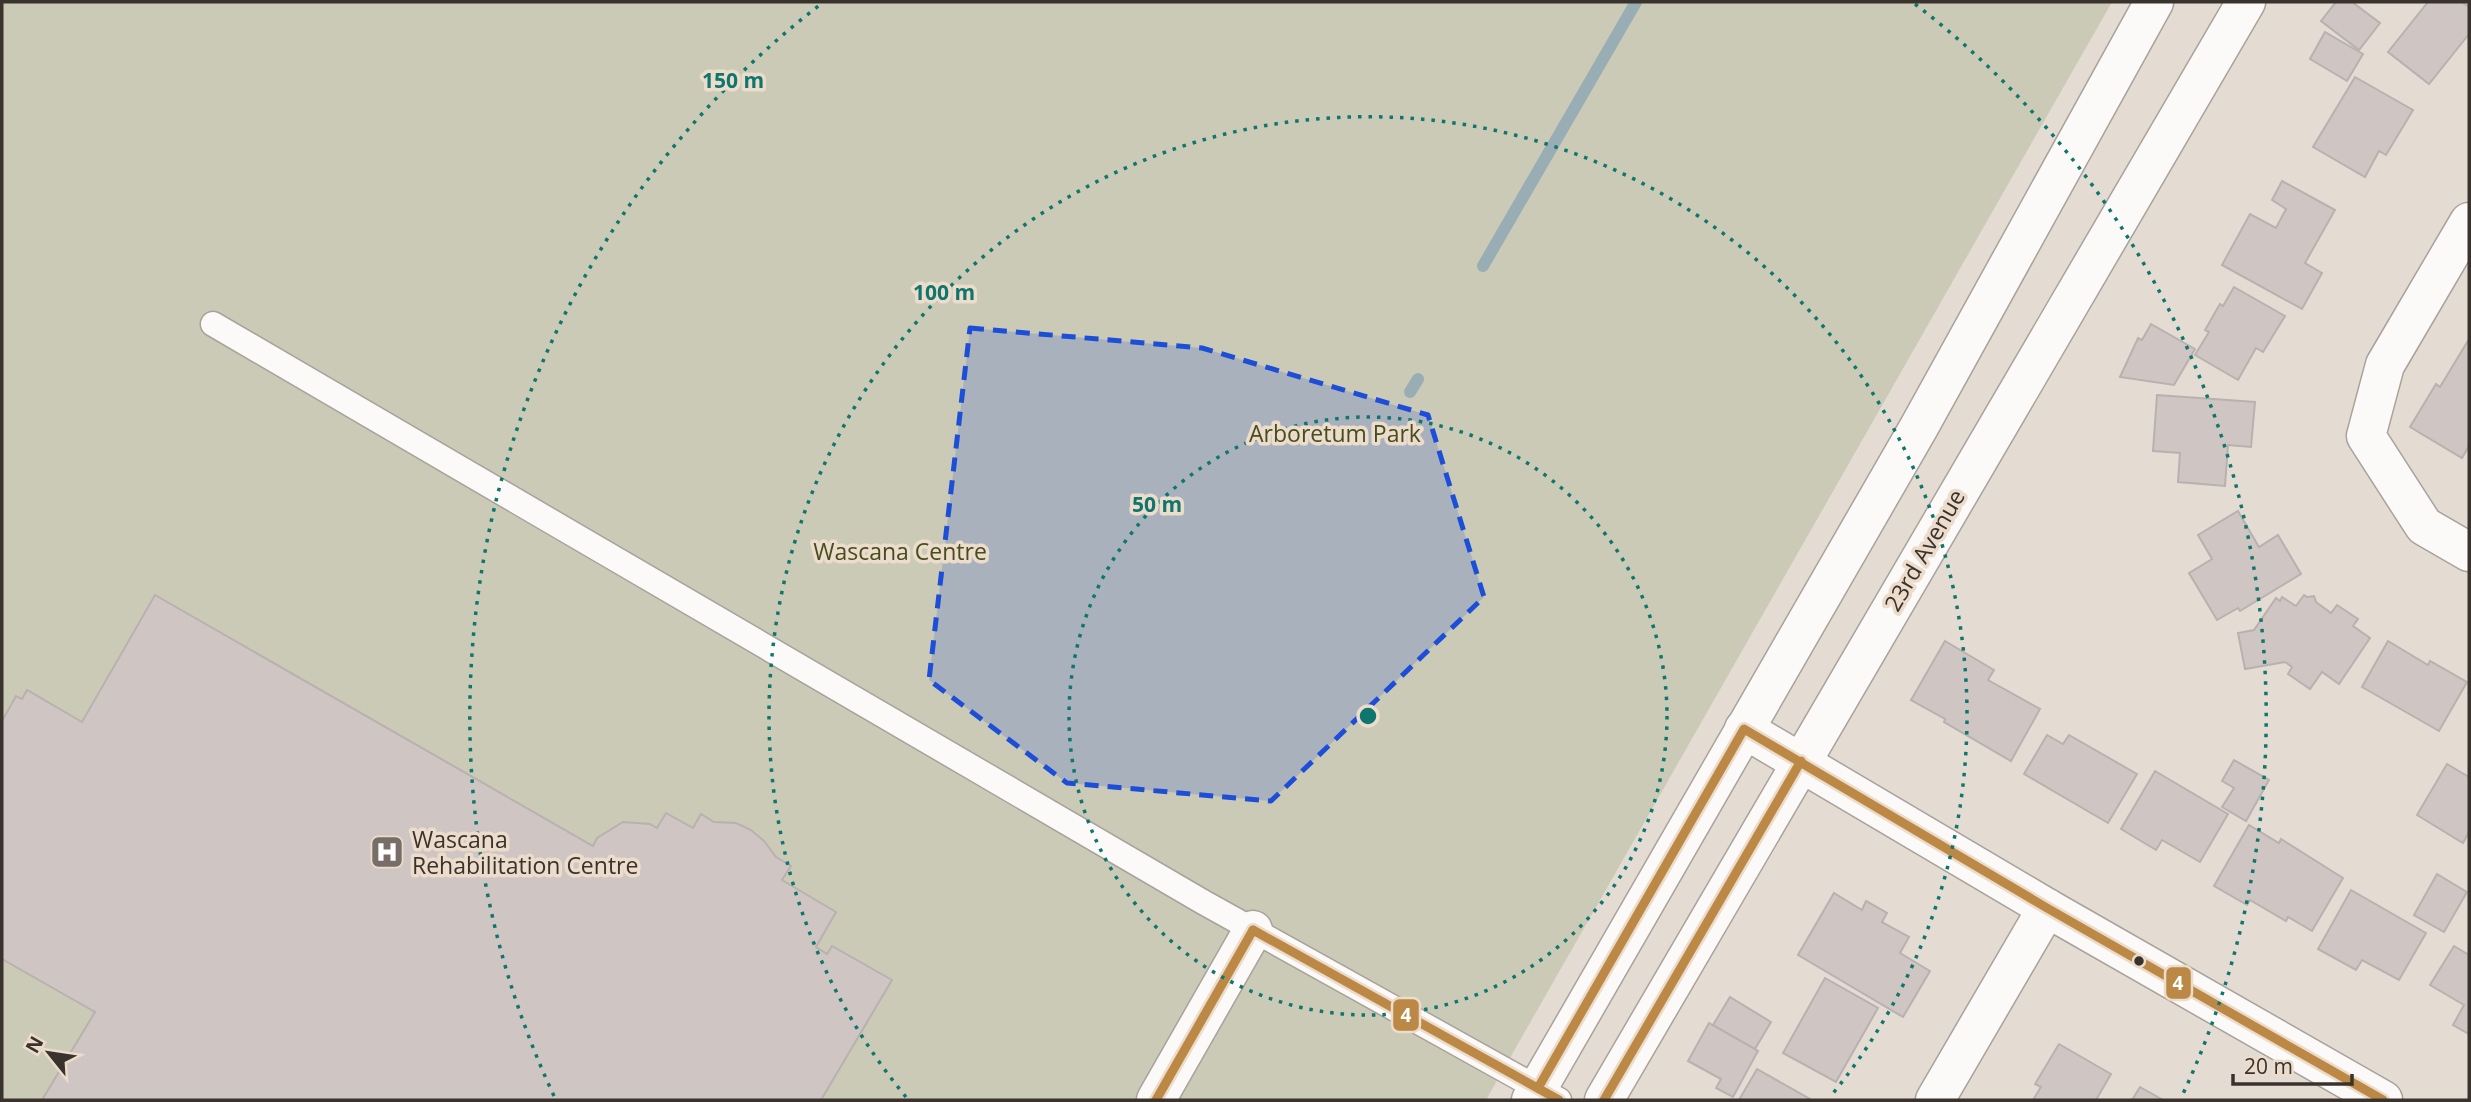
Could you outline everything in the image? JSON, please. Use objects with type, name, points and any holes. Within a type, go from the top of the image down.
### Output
[{"type":"main road","points":[[1543,1096],[1744,729],[1919,427],[2154,2]]},
{"type":"main road","name":"23rd Avenue","points":[[1604,1100],[2246,2]]},
{"type":"main road","points":[[2469,222],[2385,365],[2365,436],[2424,526],[2469,552]]},
{"type":"main road","points":[[1744,729],[2047,908],[2383,1100]]},
{"type":"main road","points":[[1935,1100],[2047,908]]},
{"type":"main road","points":[[1156,1100],[1253,930]]},
{"type":"lane","points":[[213,324],[803,670],[1543,1096]]},
{"type":"highlighted area","points":[[970,328],[1202,348],[1428,415],[1484,597],[1271,801],[1067,783],[929,680]]},
{"type":"green space","name":"Wascana Centre","points":[[2,2],[2112,2],[1486,1100],[2,1100]]},
{"type":"building","points":[[2336,2],[2352,2],[2380,23],[2359,50],[2321,21]]},
{"type":"building","points":[[2428,2],[2462,2],[2469,7],[2469,34],[2429,84],[2388,52]]},
{"type":"building","points":[[2325,32],[2363,54],[2347,81],[2310,59]]},
{"type":"building","points":[[2355,77],[2413,110],[2386,155],[2379,151],[2365,177],[2313,147]]},
{"type":"building","points":[[2282,181],[2335,210],[2305,263],[2322,273],[2302,309],[2222,265],[2250,214],[2276,228],[2286,209],[2272,200]]},
{"type":"building","points":[[2234,287],[2285,316],[2263,352],[2256,348],[2238,380],[2195,355],[2209,332],[2205,330],[2220,304],[2223,306]]},
{"type":"building","points":[[2151,324],[2195,349],[2174,385],[2120,377],[2138,338],[2142,340]]},
{"type":"building","points":[[2469,339],[2469,446],[2462,458],[2410,427],[2436,384],[2440,387]]},
{"type":"building","points":[[2157,395],[2255,402],[2251,447],[2228,445],[2225,486],[2178,482],[2180,453],[2153,451]]},
{"type":"building","points":[[2238,511],[2259,547],[2278,535],[2301,574],[2240,611],[2238,608],[2217,620],[2189,573],[2212,559],[2198,535]]},
{"type":"building","name":"Wascana Rehabilitation Centre","points":[[155,595],[593,846],[597,838],[623,822],[650,824],[657,828],[666,813],[693,828],[701,814],[714,822],[736,823],[751,830],[776,857],[791,866],[782,880],[836,912],[816,947],[827,954],[832,946],[892,980],[821,1100],[42,1100],[95,1012],[2,959],[2,721],[16,696],[22,699],[27,690],[82,722]]},
{"type":"building","points":[[2304,595],[2314,596],[2316,602],[2331,613],[2337,605],[2358,619],[2353,626],[2370,638],[2339,684],[2322,672],[2310,689],[2288,674],[2292,667],[2285,662],[2245,669],[2238,633],[2254,630],[2276,598],[2280,601],[2282,597],[2296,606]]},
{"type":"building","points":[[1945,641],[1994,670],[1988,680],[2040,709],[2011,761],[1911,700]]},
{"type":"building","points":[[2388,641],[2428,665],[2430,661],[2467,682],[2439,731],[2362,687]]},
{"type":"building","points":[[2047,735],[2063,744],[2069,735],[2137,774],[2108,823],[2024,774]]},
{"type":"building","points":[[2234,760],[2269,780],[2246,821],[2222,807],[2234,788],[2222,781]]},
{"type":"building","points":[[2447,764],[2469,777],[2469,832],[2463,843],[2417,815]]},
{"type":"building","points":[[2155,771],[2228,814],[2200,862],[2162,840],[2156,850],[2121,829]]},
{"type":"building","points":[[2249,825],[2279,843],[2281,839],[2343,878],[2312,931],[2288,917],[2286,921],[2250,900],[2247,905],[2214,886]]},
{"type":"building","points":[[2437,874],[2467,892],[2444,932],[2414,915]]},
{"type":"building","points":[[2351,890],[2426,933],[2399,980],[2362,960],[2356,970],[2318,949]]},
{"type":"building","points":[[1834,893],[1862,910],[1866,901],[1887,913],[1882,922],[1909,937],[1900,953],[1930,971],[1903,1017],[1798,955]]},
{"type":"building","points":[[2454,946],[2469,955],[2469,1034],[2453,1025],[2464,1005],[2430,985]]},
{"type":"building","points":[[1825,978],[1878,1008],[1836,1082],[1783,1053]]},
{"type":"building","points":[[1730,997],[1771,1022],[1755,1049],[1713,1025]]},
{"type":"building","points":[[1709,1023],[1758,1051],[1733,1097],[1716,1088],[1721,1079],[1688,1061]]},
{"type":"building","points":[[2059,1044],[2111,1074],[2096,1100],[2033,1100],[2041,1087],[2035,1084]]},
{"type":"building","points":[[1757,1069],[1810,1099],[1739,1100]]},
{"type":"building","points":[[2140,1087],[2163,1100],[2132,1100]]},
{"type":"waterway","points":[[1483,266],[1636,2]]},
{"type":"waterway","points":[[1410,392],[1418,379]]},
{"type":"transit line","name":"4","points":[[1538,1088],[1744,729],[2047,908],[2383,1100]]},
{"type":"transit line","name":"4","points":[[1604,1100],[1801,761]]},
{"type":"transit line","name":"4","points":[[1253,930],[1559,1100]]},
{"type":"transit line","name":"4","points":[[1156,1100],[1253,930]]},
{"type":"place","name":"Wascana Rehabilitation Centre","points":[[387,852]]},
{"type":"park label","name":"Arboretum Park","points":[[1335,433]]}]
